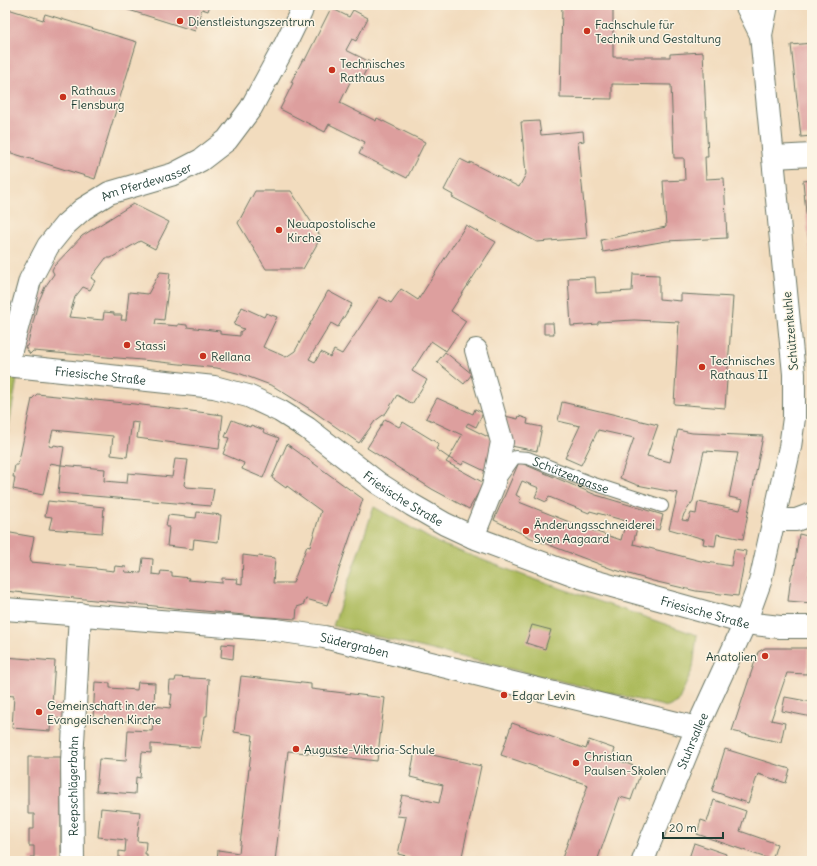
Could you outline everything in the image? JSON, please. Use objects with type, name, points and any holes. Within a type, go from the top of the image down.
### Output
[{"type":"street","name":"Am Pferdewasser","points":[[6,365],[30,280],[48,246],[65,225],[83,209],[109,193],[174,174],[201,160],[227,140],[251,108],[285,45],[301,12],[302,5]]},
{"type":"street","name":"Schützenkuhle","points":[[746,5],[761,35]]},
{"type":"street","name":"Schützenkuhle","points":[[745,623],[760,582],[790,447],[794,418],[794,374],[761,35],[768,5]]},
{"type":"street","points":[[774,157],[812,155]]},
{"type":"street","name":"Schützengasse","points":[[473,537],[493,487],[502,442],[476,350]]},
{"type":"street","name":"Friesische Straße","points":[[6,365],[214,387],[248,396],[280,411],[307,428],[378,483],[412,506],[473,537],[583,578],[745,623],[780,627],[812,627]]},
{"type":"street","points":[[774,520],[796,520],[812,514]]},
{"type":"street","name":"Südergraben","points":[[5,608],[276,630],[324,637],[697,728]]},
{"type":"street","name":"Reepschlägerbahn","points":[[73,861],[72,761],[80,614]]},
{"type":"street","name":"Stuhrsallee","points":[[643,861],[697,728],[745,623]]},
{"type":"lane","name":"Schützengasse","points":[[493,487],[514,457],[528,458],[594,484],[662,506]]},
{"type":"green space","points":[[5,379],[17,379],[5,449]]},
{"type":"green space","points":[[374,507],[438,543],[525,576],[697,635],[693,668],[678,702],[668,707],[333,626]]},
{"type":"building","name":"Dienstleistungszentrum","points":[[113,5],[210,5],[208,11],[202,9],[195,31]]},
{"type":"building","points":[[361,5],[361,7],[333,6]]},
{"type":"building","points":[[562,5],[613,5],[613,57],[670,57],[670,54],[703,52],[708,157],[705,157],[706,179],[724,178],[727,238],[666,241],[603,252],[601,240],[666,227],[663,181],[685,180],[684,158],[674,158],[671,85],[612,84],[612,99],[560,98]]},
{"type":"building","name":"Rathaus Flensburg","points":[[5,8],[43,20],[45,14],[137,42],[95,179],[5,151]]},
{"type":"building","name":"Technisches Rathaus","points":[[331,8],[349,17],[353,10],[368,18],[356,41],[352,39],[346,50],[370,62],[360,82],[352,78],[340,103],[376,121],[377,118],[425,142],[407,178],[359,154],[365,142],[329,124],[325,132],[280,109],[293,83],[291,82],[303,59],[305,60]]},
{"type":"building","points":[[812,43],[812,136],[801,137],[791,45]]},
{"type":"building","points":[[539,121],[541,135],[583,131],[584,141],[578,142],[587,238],[537,242],[452,197],[453,195],[444,190],[460,159],[470,164],[470,162],[519,187],[526,174],[521,122]]},
{"type":"building","points":[[812,180],[812,264],[811,264],[803,181]]},
{"type":"building","name":"Neuapostolische Kirche","points":[[255,191],[291,191],[321,237],[303,269],[266,269],[238,223]]},
{"type":"building","points":[[133,204],[169,222],[155,249],[140,241],[111,258],[106,258],[91,278],[95,281],[90,290],[83,287],[75,297],[69,317],[103,320],[104,312],[114,313],[114,315],[122,315],[121,320],[126,320],[129,292],[148,294],[160,272],[170,273],[164,320],[156,319],[155,324],[178,326],[178,324],[187,325],[187,327],[220,331],[220,334],[240,336],[240,332],[244,329],[234,325],[242,307],[264,317],[266,313],[277,317],[263,347],[286,357],[295,351],[328,291],[352,304],[338,327],[331,323],[309,359],[315,362],[321,352],[330,357],[334,350],[342,354],[380,297],[391,303],[401,289],[418,300],[466,225],[496,242],[451,311],[466,321],[446,351],[431,341],[412,371],[427,380],[412,404],[397,395],[386,413],[375,421],[359,443],[310,409],[273,386],[241,374],[217,368],[142,360],[33,351],[30,354],[25,347],[27,346],[38,303],[45,287],[54,274],[52,270],[54,266],[82,236]]},
{"type":"building","points":[[633,274],[659,275],[659,299],[681,301],[681,294],[733,297],[725,408],[674,404],[679,322],[634,320],[598,322],[598,324],[571,326],[568,278],[595,277],[596,293],[632,291]]},
{"type":"building","points":[[544,323],[553,323],[554,334],[544,334]]},
{"type":"building","points":[[445,352],[472,374],[464,384],[437,362]]},
{"type":"building","points":[[37,394],[223,415],[219,449],[137,438],[139,423],[132,422],[127,457],[111,455],[113,436],[53,430],[49,446],[53,447],[54,445],[64,447],[61,465],[50,463],[43,495],[13,489],[15,465],[18,465],[32,399]]},
{"type":"building","points":[[437,398],[473,414],[475,409],[483,413],[476,427],[468,423],[466,426],[496,441],[487,472],[464,461],[462,465],[449,458],[462,435],[426,418]]},
{"type":"building","points":[[562,402],[658,425],[647,456],[670,462],[678,430],[692,433],[763,436],[743,539],[717,534],[715,546],[703,544],[704,539],[669,529],[678,493],[637,485],[620,478],[634,438],[598,430],[581,465],[565,458],[580,426],[558,421]],"holes":[[[704,451],[738,453],[729,497],[743,500],[740,510],[698,502],[696,514],[691,513],[688,521],[682,520],[684,514],[693,501]]]},
{"type":"building","points":[[505,416],[518,419],[519,416],[528,419],[527,424],[542,427],[537,451],[511,446],[513,439],[510,438]]},
{"type":"building","points":[[385,419],[399,427],[403,422],[439,444],[436,449],[449,458],[446,462],[484,483],[469,509],[432,489],[367,448]]},
{"type":"building","points":[[232,420],[250,427],[251,425],[264,430],[263,432],[279,438],[263,478],[242,469],[244,463],[223,454],[229,438],[225,437]]},
{"type":"building","points":[[287,444],[363,499],[327,605],[306,599],[303,605],[297,607],[296,619],[5,591],[5,532],[34,537],[30,557],[31,562],[114,571],[115,566],[126,567],[125,572],[141,573],[143,558],[153,559],[152,574],[160,575],[161,571],[172,572],[172,576],[189,578],[188,580],[222,583],[222,578],[238,579],[237,583],[242,584],[243,555],[258,556],[275,558],[273,583],[293,583],[307,546],[310,547],[321,511],[287,486],[286,488],[272,478]]},
{"type":"building","points":[[175,459],[188,460],[184,485],[186,487],[214,489],[211,506],[58,493],[61,465],[105,469],[104,481],[127,483],[128,473],[172,477]]},
{"type":"building","points":[[519,462],[596,495],[663,515],[659,530],[638,524],[633,544],[701,561],[731,566],[734,549],[746,551],[738,596],[696,591],[653,581],[612,569],[531,538],[494,520]],"holes":[[[522,481],[539,488],[535,497],[546,502],[549,497],[589,513],[590,511],[626,521],[621,540],[582,527],[519,502],[521,498],[516,495]]]},
{"type":"building","points":[[48,501],[104,507],[102,533],[49,529],[52,517],[45,516]]},
{"type":"building","points":[[197,512],[221,515],[218,542],[194,539],[193,549],[167,546],[169,527],[166,527],[168,515],[196,518]]},
{"type":"building","points":[[799,534],[812,537],[812,570],[810,570],[809,576],[812,576],[812,603],[788,601]]},
{"type":"building","points":[[532,625],[551,630],[545,649],[526,643]]},
{"type":"building","points":[[222,644],[234,645],[233,659],[221,657]]},
{"type":"building","points":[[765,648],[808,648],[807,674],[787,673],[771,720],[785,723],[781,742],[732,731],[758,652]]},
{"type":"building","points":[[5,657],[55,661],[52,704],[66,705],[65,719],[51,718],[50,731],[12,728],[14,696],[5,695]]},
{"type":"building","points":[[241,676],[311,684],[311,689],[385,698],[377,761],[288,751],[275,861],[217,861],[218,850],[239,853],[253,735],[234,732]]},
{"type":"building","points":[[176,677],[209,679],[207,716],[205,716],[200,748],[151,744],[151,753],[142,752],[140,778],[136,777],[135,794],[96,791],[99,759],[126,761],[128,730],[152,731],[153,723],[93,719],[95,682],[110,683],[110,688],[137,690],[138,682],[155,683],[154,706],[170,708],[172,694],[169,694],[170,681],[175,681]]},
{"type":"building","points":[[785,697],[812,702],[812,717],[782,711]]},
{"type":"building","name":"Christian Paulsen-Skolen","points":[[512,723],[586,749],[589,740],[615,749],[612,758],[642,769],[631,800],[620,797],[597,861],[561,861],[588,785],[501,755]]},
{"type":"building","points":[[725,749],[790,769],[786,783],[758,774],[748,803],[712,791]]},
{"type":"building","points":[[415,751],[481,766],[461,861],[408,861],[410,857],[398,854],[406,817],[397,816],[402,795],[439,803],[443,785],[410,777]]},
{"type":"building","points":[[28,757],[61,757],[61,861],[30,861],[30,857],[34,857],[34,846],[29,846],[29,829],[34,829],[34,814],[28,814]]},
{"type":"building","points":[[714,800],[746,811],[740,831],[777,844],[772,860],[697,834],[701,820],[707,822]]},
{"type":"building","points":[[101,808],[140,812],[137,841],[146,842],[145,854],[147,854],[147,861],[119,861],[119,851],[125,852],[126,840],[98,837]]},
{"type":"building","points":[[694,843],[726,854],[724,861],[688,861]]},
{"type":"place","name":"Dienstleistungszentrum","points":[[180,21]]},
{"type":"place","name":"Fachschule für Technik und Gestaltung","points":[[587,31]]},
{"type":"place","name":"Technisches Rathaus","points":[[332,70]]},
{"type":"place","name":"Rathaus Flensburg","points":[[63,97]]},
{"type":"place","name":"Neuapostolische Kirche","points":[[279,230]]},
{"type":"place","name":"Stassi","points":[[127,345]]},
{"type":"place","name":"Rellana","points":[[203,356]]},
{"type":"place","name":"Technisches Rathaus II","points":[[702,367]]},
{"type":"place","name":"Änderungsschneiderei Sven Aagaard","points":[[526,531]]},
{"type":"place","name":"Anatolien","points":[[765,656]]},
{"type":"place","name":"Edgar Levin","points":[[504,695]]},
{"type":"place","name":"Gemeinschaft in der Evangelischen Kirche","points":[[39,712]]},
{"type":"place","name":"Auguste-Viktoria-Schule","points":[[296,749]]},
{"type":"place","name":"Christian Paulsen-Skolen","points":[[576,763]]}]
